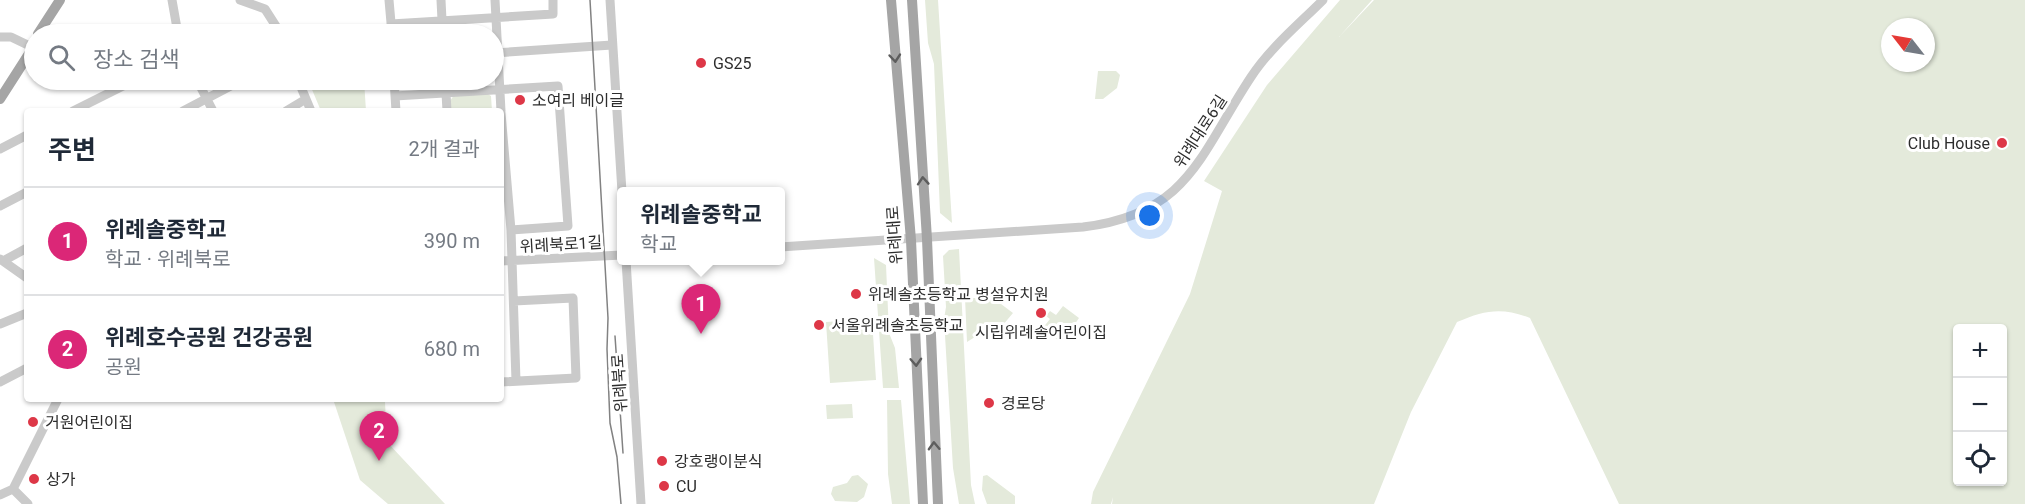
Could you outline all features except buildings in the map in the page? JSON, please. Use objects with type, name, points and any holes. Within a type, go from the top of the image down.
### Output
[{"type":"main road","points":[[44,24],[60,0]]},
{"type":"main road","name":"위례대로","points":[[891,0],[911,240],[923,504]]},
{"type":"main road","name":"위례대로","points":[[912,0],[927,239],[938,504]]},
{"type":"main road","points":[[0,99],[24,62]]},
{"type":"street","points":[[172,0],[176,24]]},
{"type":"street","points":[[240,0],[265,9],[275,24]]},
{"type":"street","points":[[389,0],[391,24],[553,14],[553,0]]},
{"type":"street","points":[[441,0],[442,20]]},
{"type":"street","points":[[495,0],[496,24]]},
{"type":"street","points":[[609,0],[622,187]]},
{"type":"street","name":"위례대로6길","points":[[785,247],[927,239],[1102,225],[1147,211],[1192,175],[1252,75],[1323,0]]},
{"type":"street","points":[[0,37],[11,37],[24,43]]},
{"type":"street","points":[[504,51],[612,45]]},
{"type":"street","points":[[504,90],[558,86],[568,226],[511,230]]},
{"type":"street","points":[[79,108],[115,90]]},
{"type":"street","points":[[202,90],[212,108]]},
{"type":"street","points":[[189,108],[224,90]]},
{"type":"street","points":[[302,90],[310,108]]},
{"type":"street","points":[[395,90],[396,108]]},
{"type":"street","points":[[395,96],[499,90],[501,108]]},
{"type":"street","points":[[446,93],[447,108]]},
{"type":"street","points":[[291,108],[306,99]]},
{"type":"street","points":[[0,148],[24,136]]},
{"type":"street","points":[[504,147],[511,230],[516,381]]},
{"type":"street","points":[[0,206],[24,194]]},
{"type":"street","points":[[1,260],[24,249]]},
{"type":"street","name":"위례북로1길","points":[[504,261],[617,255]]},
{"type":"street","points":[[1,260],[24,275]]},
{"type":"street","name":"위례북로","points":[[626,265],[641,504]]},
{"type":"street","points":[[504,382],[576,378],[573,298],[514,301]]},
{"type":"street","points":[[0,324],[24,314]]},
{"type":"street","points":[[0,382],[24,370]]},
{"type":"street","points":[[0,495],[13,489],[56,402]]},
{"type":"street","points":[[13,489],[28,504]]},
{"type":"green space","points":[[925,0],[938,0],[952,223],[940,213],[934,64],[928,43]]},
{"type":"green space","points":[[1340,0],[1372,0],[1339,37],[1374,0],[2025,0],[2025,504],[1619,504],[1530,318],[1511,312],[1494,311],[1457,322],[1411,412],[1374,504],[1112,504],[1113,497],[1111,504],[1091,504],[1093,492],[1190,294],[1222,191],[1204,181],[1267,85]]},
{"type":"green space","points":[[1098,71],[1116,71],[1120,75],[1117,88],[1103,99],[1095,99]]},
{"type":"green space","points":[[312,90],[365,90],[366,108],[320,108]]},
{"type":"green space","points":[[486,93],[491,96],[492,108],[451,108],[450,101],[454,95]]},
{"type":"green space","points":[[959,249],[971,485],[975,504],[959,504],[953,468],[944,319],[946,307],[943,256],[949,250]]},
{"type":"green space","points":[[874,258],[886,265],[889,333],[895,348],[899,388],[883,388]]},
{"type":"green space","points":[[965,298],[993,298],[1013,313],[992,338],[978,335],[967,342]]},
{"type":"green space","points":[[1063,306],[1079,318],[1065,338],[1058,340],[1042,329],[1050,319],[1046,316],[1050,311],[1056,315]]},
{"type":"green space","points":[[872,319],[876,380],[830,383],[826,322]]},
{"type":"green space","points":[[887,400],[901,400],[910,504],[892,504],[888,474]]},
{"type":"green space","points":[[334,402],[385,402],[387,442],[445,504],[388,504],[360,480]]},
{"type":"green space","points":[[852,404],[853,418],[827,419],[826,405]]},
{"type":"green space","points":[[858,475],[868,484],[864,497],[857,502],[835,501],[831,494],[833,487],[847,483],[852,476]]},
{"type":"green space","points":[[987,475],[1015,496],[1015,504],[987,504],[982,490],[983,476]]},
{"type":"tram line","points":[[590,0],[608,318],[610,423],[617,457],[621,504]]},
{"type":"tram line","points":[[615,336],[623,453]]},
{"type":"place","name":"GS25","points":[[701,63]]},
{"type":"place","name":"소여리 베이글","points":[[520,100]]},
{"type":"place","name":"Club House","points":[[2002,143]]},
{"type":"place","name":"위례솔초등학교 병설유치원","points":[[856,294]]},
{"type":"place","name":"시립위례솔어린이집","points":[[1041,313]]},
{"type":"place","name":"서울위례솔초등학교","points":[[819,325]]},
{"type":"place","name":"위례솔중학교","points":[[701,334]]},
{"type":"place","name":"경로당","points":[[989,403]]},
{"type":"place","name":"거원어린이집","points":[[33,422]]},
{"type":"place","name":"위례호수공원 건강공원","points":[[379,461]]},
{"type":"place","name":"강호랭이분식","points":[[662,461]]},
{"type":"place","name":"상가","points":[[34,479]]},
{"type":"place","name":"CU","points":[[664,486]]}]
